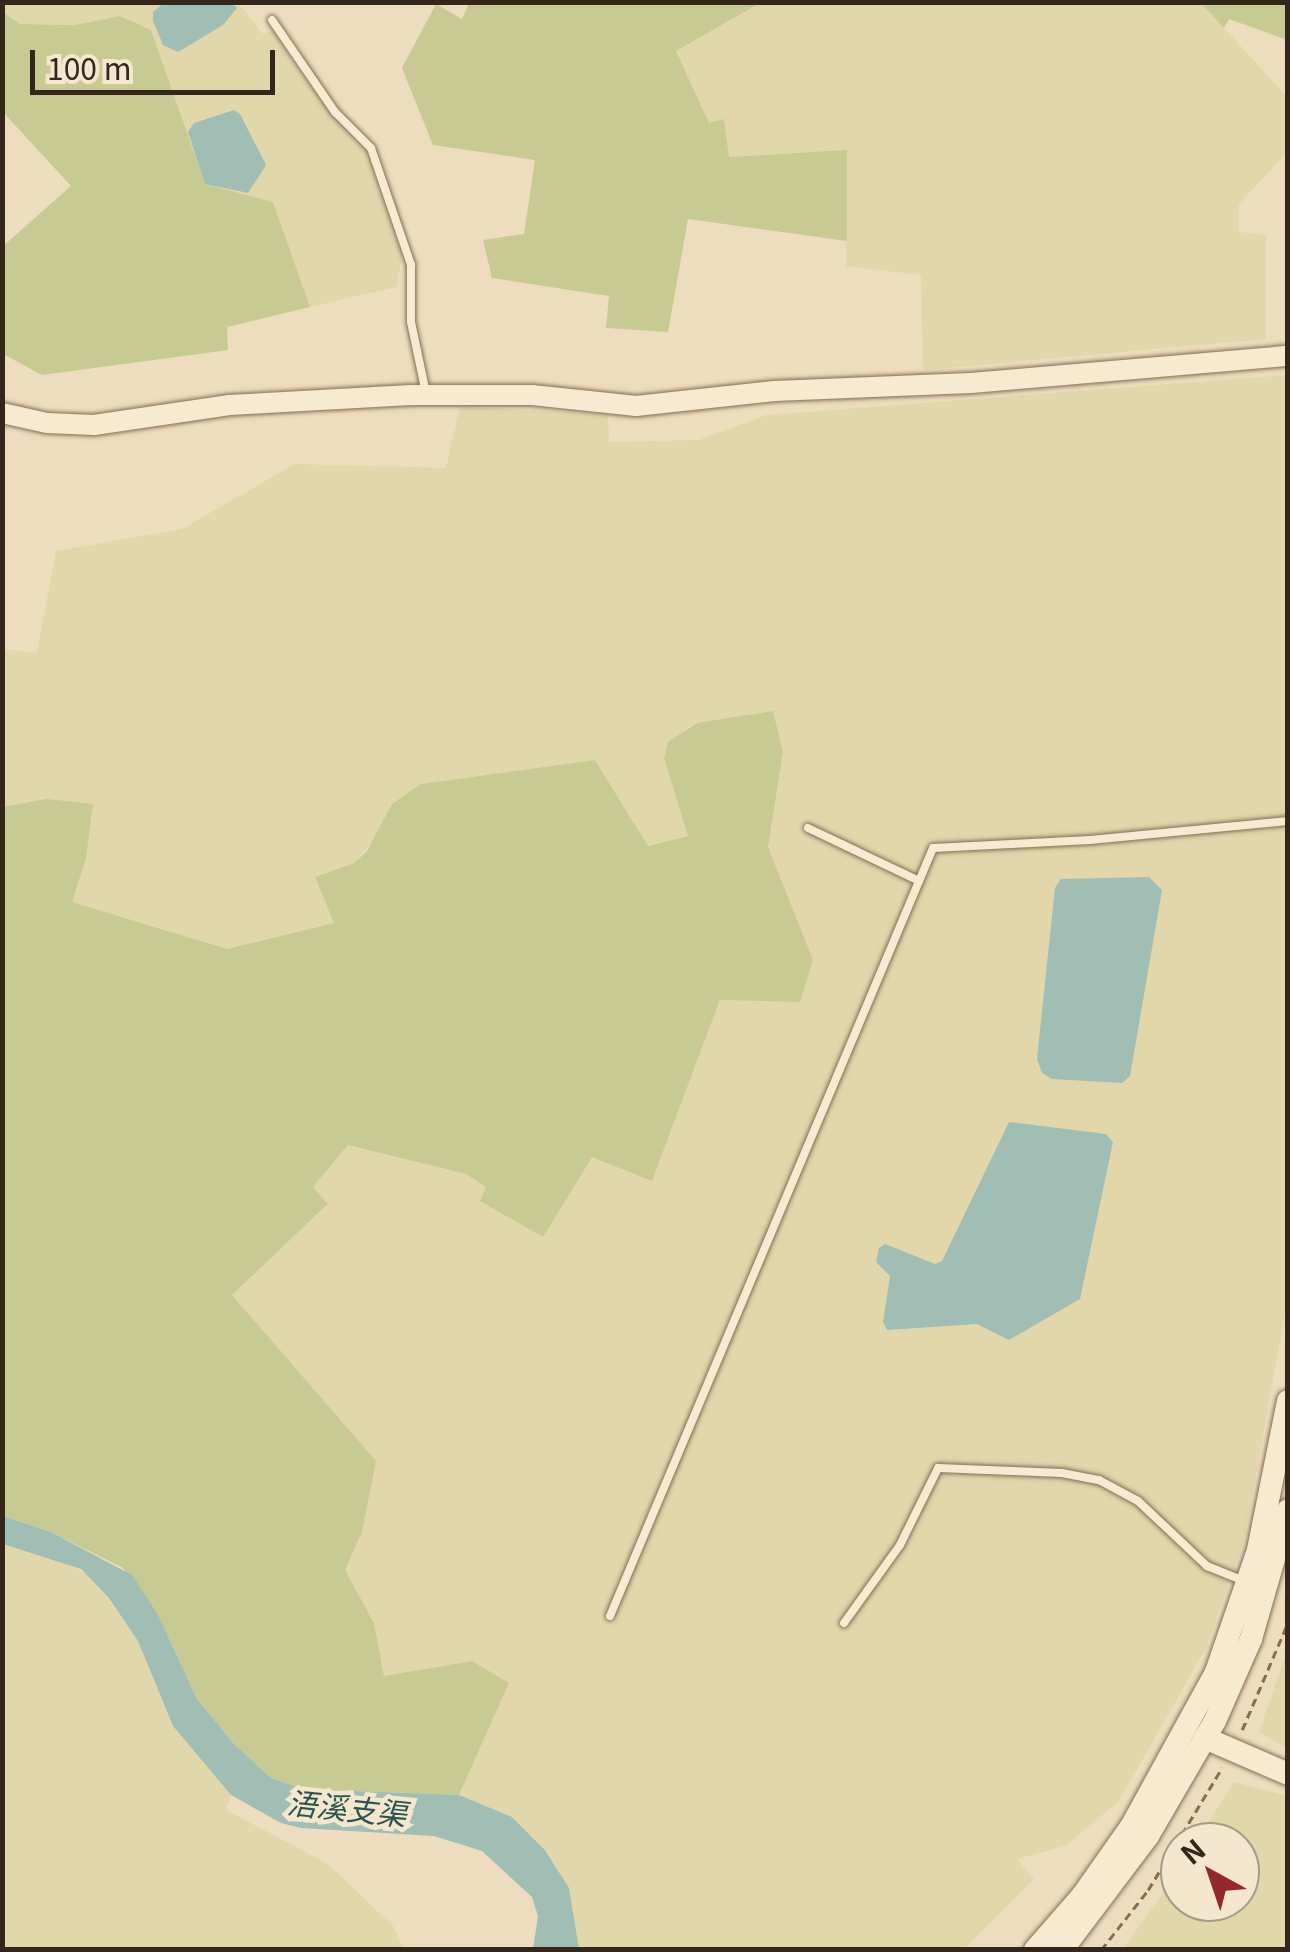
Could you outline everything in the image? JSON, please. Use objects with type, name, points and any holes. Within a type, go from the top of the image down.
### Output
[{"type":"main road","points":[[1035,1950],[1108,1862],[1176,1751],[1216,1672],[1249,1583],[1288,1402]]},
{"type":"main road","points":[[1062,1950],[1124,1873],[1205,1738],[1251,1639],[1288,1510]]},
{"type":"main road","points":[[1205,1738],[1288,1774]]},
{"type":"street","points":[[2,413],[47,423],[94,426],[230,405],[427,395],[532,395],[636,406],[774,391],[971,382],[1288,356]]},
{"type":"lane","points":[[272,20],[334,112],[371,148],[411,265],[411,322],[427,395]]},
{"type":"lane","points":[[610,1616],[933,848],[1090,840],[1288,821]]},
{"type":"lane","points":[[808,828],[919,880]]},
{"type":"lane","points":[[844,1622],[900,1545],[938,1468],[1062,1473],[1099,1480],[1138,1501],[1206,1566],[1249,1583]]},
{"type":"path","points":[[1101,1950],[1173,1851],[1232,1751],[1288,1622]]},
{"type":"shaded area","points":[[3,2],[238,3],[263,34],[272,31],[313,90],[367,152],[402,255],[396,287],[310,307],[273,202],[205,184],[151,30],[120,16],[75,25],[19,24],[3,12]]},
{"type":"shaded area","points":[[760,3],[1201,3],[1287,97],[1287,152],[1239,204],[1239,232],[1266,235],[1266,339],[923,370],[921,275],[846,266],[847,150],[729,157],[724,119],[709,124],[676,51]]},
{"type":"shaded area","points":[[1287,375],[1287,1302],[1244,1540],[1206,1648],[1119,1801],[1065,1846],[1017,1859],[1034,1879],[964,1949],[579,1949],[559,1870],[545,1850],[532,1835],[459,1795],[509,1683],[472,1661],[384,1676],[374,1623],[345,1570],[362,1532],[376,1461],[232,1295],[328,1205],[313,1187],[348,1145],[466,1174],[487,1187],[480,1201],[592,1156],[652,1181],[720,1000],[800,1002],[813,960],[768,847],[783,752],[773,711],[689,726],[664,758],[688,836],[648,846],[595,760],[421,784],[354,863],[315,878],[334,923],[227,949],[71,902],[86,858],[46,799],[3,807],[3,649],[37,653],[56,551],[182,529],[295,464],[446,468],[460,407],[608,414],[609,442],[699,440],[767,415]]},
{"type":"shaded area","points":[[2,1544],[64,1562],[93,1578],[138,1641],[173,1726],[231,1795],[226,1810],[328,1864],[393,1926],[404,1949],[3,1949]]},
{"type":"shaded area","points":[[1287,1651],[1287,1748],[1259,1732]]},
{"type":"shaded area","points":[[1233,1782],[1287,1796],[1287,1949],[1123,1949],[1160,1898],[1160,1922],[1260,1922],[1260,1822],[1209,1822]]},
{"type":"green space","points":[[469,3],[760,3],[676,51],[709,123],[724,119],[729,157],[847,150],[847,241],[688,219],[668,332],[606,328],[609,296],[492,278],[483,240],[524,234],[535,160],[433,145],[402,68],[436,4],[462,19]]},
{"type":"green space","points":[[1201,3],[1287,3],[1287,40],[1229,19],[1224,28]]},
{"type":"green space","points":[[3,12],[20,24],[75,25],[120,16],[151,30],[205,184],[273,202],[310,307],[227,327],[228,350],[42,375],[3,354],[2,247],[71,186],[3,112]]},
{"type":"green space","points":[[773,711],[783,752],[768,847],[813,960],[800,1002],[720,1000],[652,1181],[592,1157],[543,1237],[480,1201],[486,1187],[466,1174],[348,1145],[313,1187],[328,1204],[232,1295],[376,1461],[362,1532],[345,1570],[374,1623],[384,1676],[472,1661],[509,1683],[459,1795],[303,1789],[271,1778],[234,1744],[197,1699],[158,1615],[123,1568],[51,1532],[3,1516],[2,807],[46,799],[93,804],[86,858],[72,902],[227,949],[334,923],[315,877],[354,863],[367,851],[392,804],[421,784],[595,760],[648,846],[688,836],[664,758],[668,742],[697,723]]},
{"type":"water","points":[[165,2],[232,3],[237,8],[223,25],[178,52],[163,45],[153,21],[153,12]]},
{"type":"water","points":[[234,110],[240,114],[266,165],[248,193],[205,184],[188,132],[194,123]]},
{"type":"water","points":[[1149,877],[1162,890],[1130,1076],[1122,1083],[1052,1079],[1042,1073],[1037,1059],[1055,888],[1061,879]]},
{"type":"water","points":[[1009,1122],[1106,1134],[1113,1142],[1080,1299],[1009,1340],[977,1324],[887,1330],[883,1322],[890,1276],[876,1262],[879,1248],[885,1244],[935,1264],[942,1261]]},
{"type":"water","name":"浯溪支渠","points":[[3,1516],[51,1532],[132,1575],[158,1615],[197,1699],[234,1744],[271,1778],[303,1789],[459,1795],[512,1817],[545,1850],[569,1888],[579,1949],[533,1949],[538,1916],[532,1897],[482,1851],[434,1836],[301,1828],[281,1823],[231,1795],[173,1726],[138,1641],[108,1597],[81,1569],[3,1544]]}]
